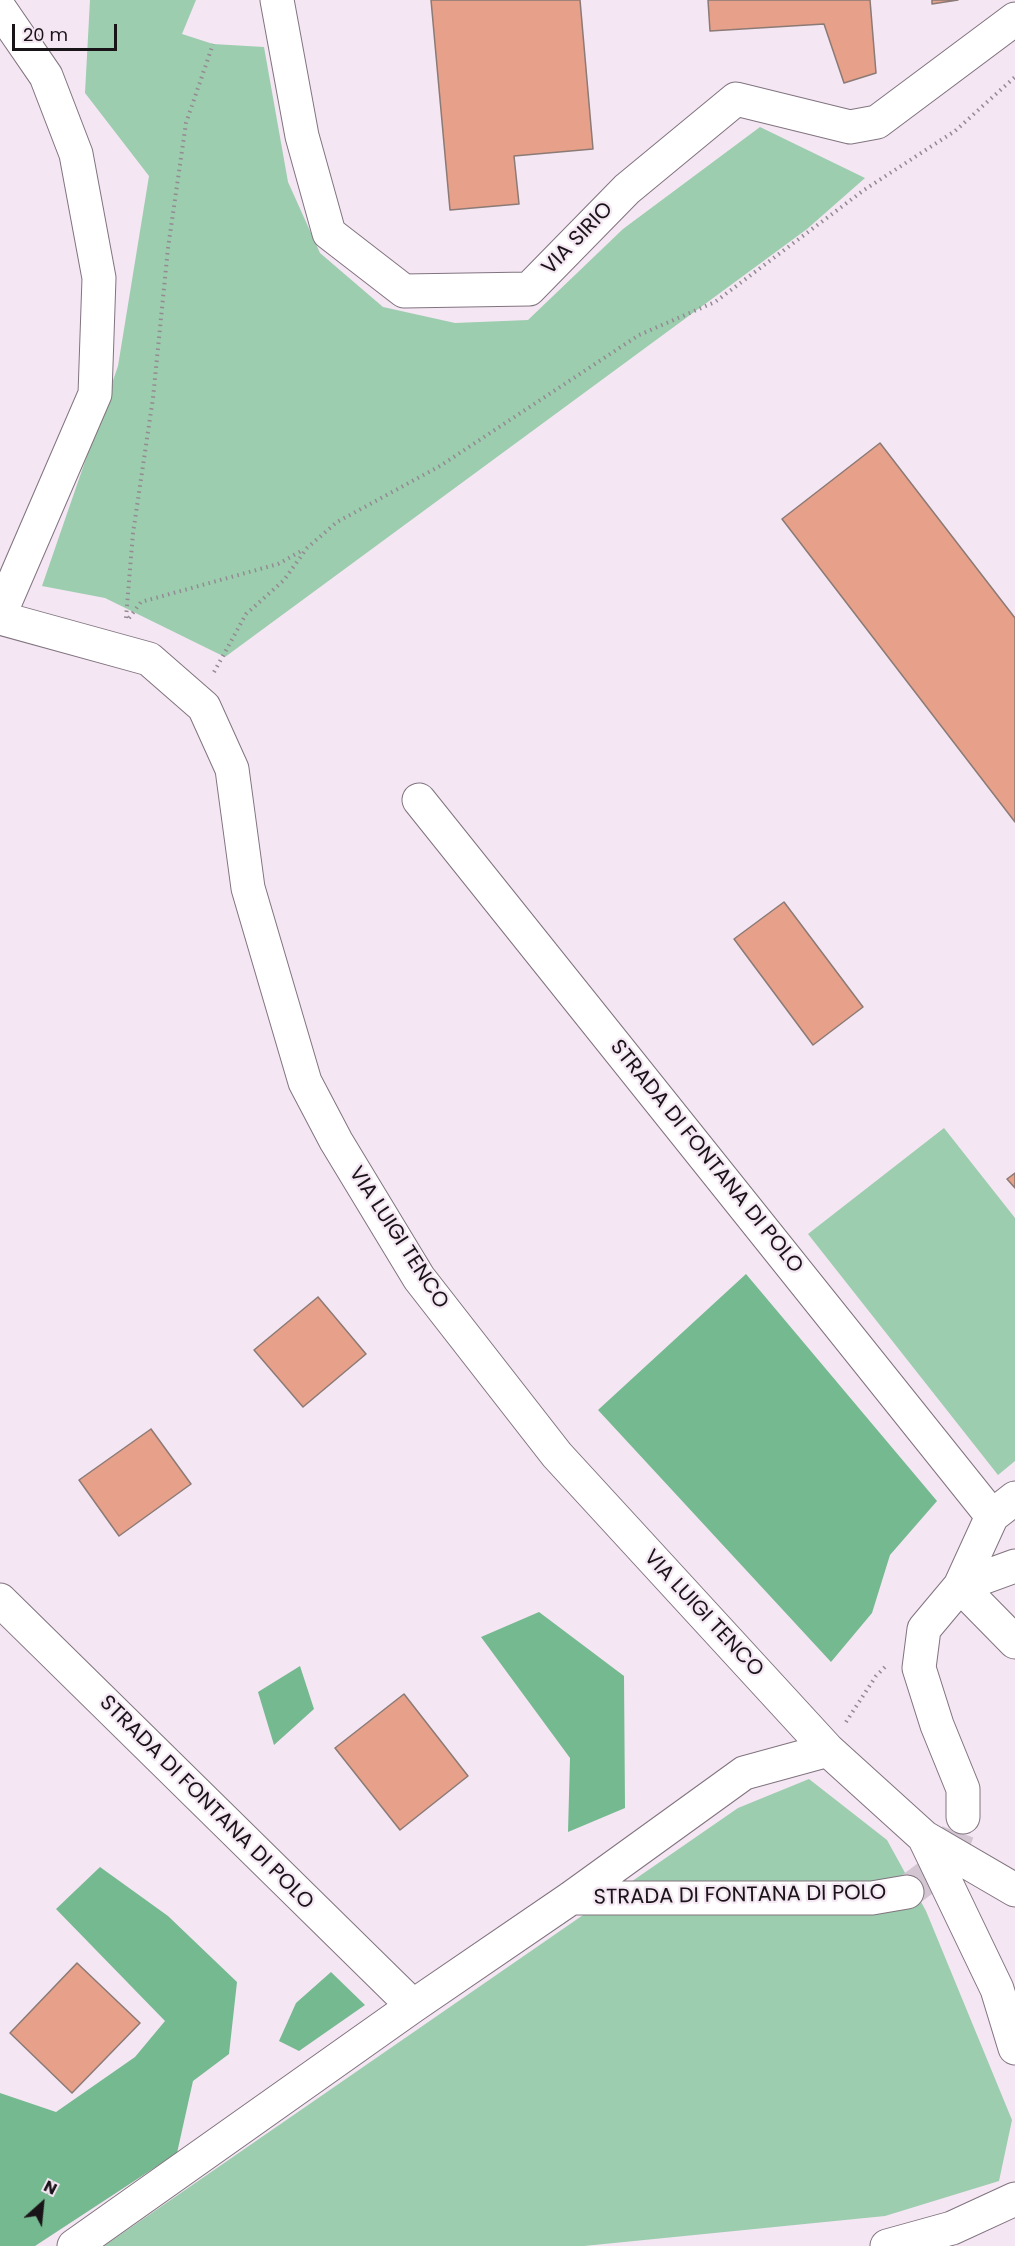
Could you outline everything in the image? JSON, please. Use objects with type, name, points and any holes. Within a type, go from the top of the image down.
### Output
[{"type":"street","name":"VIA SIRIO","points":[[277,0],[302,136],[329,233],[404,291],[529,290],[627,189],[735,99],[850,127],[877,122],[1015,19]]},
{"type":"street","points":[[0,9],[46,76],[75,154],[99,278],[95,394],[0,616]]},
{"type":"street","name":"VIA LUIGI TENCO","points":[[0,616],[150,659],[204,707],[232,770],[248,888],[305,1082],[336,1142],[419,1278],[557,1455],[828,1750],[924,1837],[1015,1890]]},
{"type":"street","name":"STRADA DI FONTANA DI POLO","points":[[419,800],[1004,1507],[960,1586],[924,1629]]},
{"type":"street","points":[[1015,1566],[960,1586],[1015,1642]]},
{"type":"street","name":"STRADA DI FONTANA DI POLO","points":[[0,1600],[413,2006]]},
{"type":"street","points":[[924,1629],[919,1668],[937,1725],[963,1789],[963,1817]]},
{"type":"street","name":"STRADA DI FONTANA DI POLO","points":[[74,2246],[413,2006],[571,1898],[744,1773],[828,1750]]},
{"type":"street","name":"VIA LUIGI TENCO","points":[[924,1837],[997,1989],[1015,2048]]},
{"type":"street","name":"STRADA DI FONTANA DI POLO","points":[[571,1898],[872,1898],[908,1892]]},
{"type":"street","points":[[887,2246],[952,2228],[1015,2199]]},
{"type":"path","points":[[213,44],[186,123],[168,248],[153,398],[133,533],[126,621],[141,602],[278,564],[307,548],[337,522],[440,466],[639,335],[715,302],[864,190],[955,131],[1015,77]]},
{"type":"path","points":[[204,707],[215,669],[246,614],[284,580],[307,548]]},
{"type":"path","points":[[828,1750],[876,1676],[924,1629]]},
{"type":"green space","points":[[90,0],[196,0],[182,34],[213,44],[264,47],[288,182],[320,253],[383,307],[455,323],[528,320],[623,229],[760,127],[865,178],[807,229],[225,657],[105,598],[42,586],[118,366],[149,176],[85,93]]},
{"type":"green space","points":[[944,1128],[1015,1218],[1015,1461],[998,1475],[808,1234]]},
{"type":"green space","points":[[746,1274],[937,1501],[890,1555],[872,1613],[831,1662],[598,1410]]},
{"type":"green space","points":[[539,1612],[624,1676],[625,1808],[568,1832],[570,1758],[481,1637]]},
{"type":"green space","points":[[300,1666],[314,1709],[274,1745],[258,1692]]},
{"type":"green space","points":[[809,1779],[887,1840],[926,1911],[1012,2120],[999,2181],[885,2216],[584,2246],[104,2246],[738,1808]]},
{"type":"green space","points":[[100,1867],[168,1916],[237,1982],[229,2054],[193,2081],[177,2153],[35,2246],[0,2246],[0,2093],[56,2112],[135,2057],[165,2021],[56,1909]]},
{"type":"green space","points":[[331,1972],[365,2005],[299,2051],[279,2041],[296,2003]]},
{"type":"building","points":[[431,0],[580,0],[593,149],[514,156],[519,204],[450,210]]},
{"type":"building","points":[[708,0],[870,0],[876,73],[844,83],[824,24],[710,31]]},
{"type":"building","points":[[932,0],[958,0],[932,4]]},
{"type":"building","points":[[880,443],[1015,618],[1015,822],[782,519]]},
{"type":"building","points":[[784,902],[863,1007],[813,1045],[734,939]]},
{"type":"building","points":[[1015,1173],[1015,1188],[1007,1179]]},
{"type":"building","points":[[318,1297],[366,1354],[303,1407],[254,1350]]},
{"type":"building","points":[[151,1429],[191,1484],[119,1536],[79,1480]]},
{"type":"building","points":[[404,1694],[468,1776],[400,1830],[335,1748]]},
{"type":"building","points":[[77,1963],[140,2023],[72,2093],[10,2033]]},
{"type":"tunnel","points":[[907,1892],[947,1862],[963,1817]]}]
